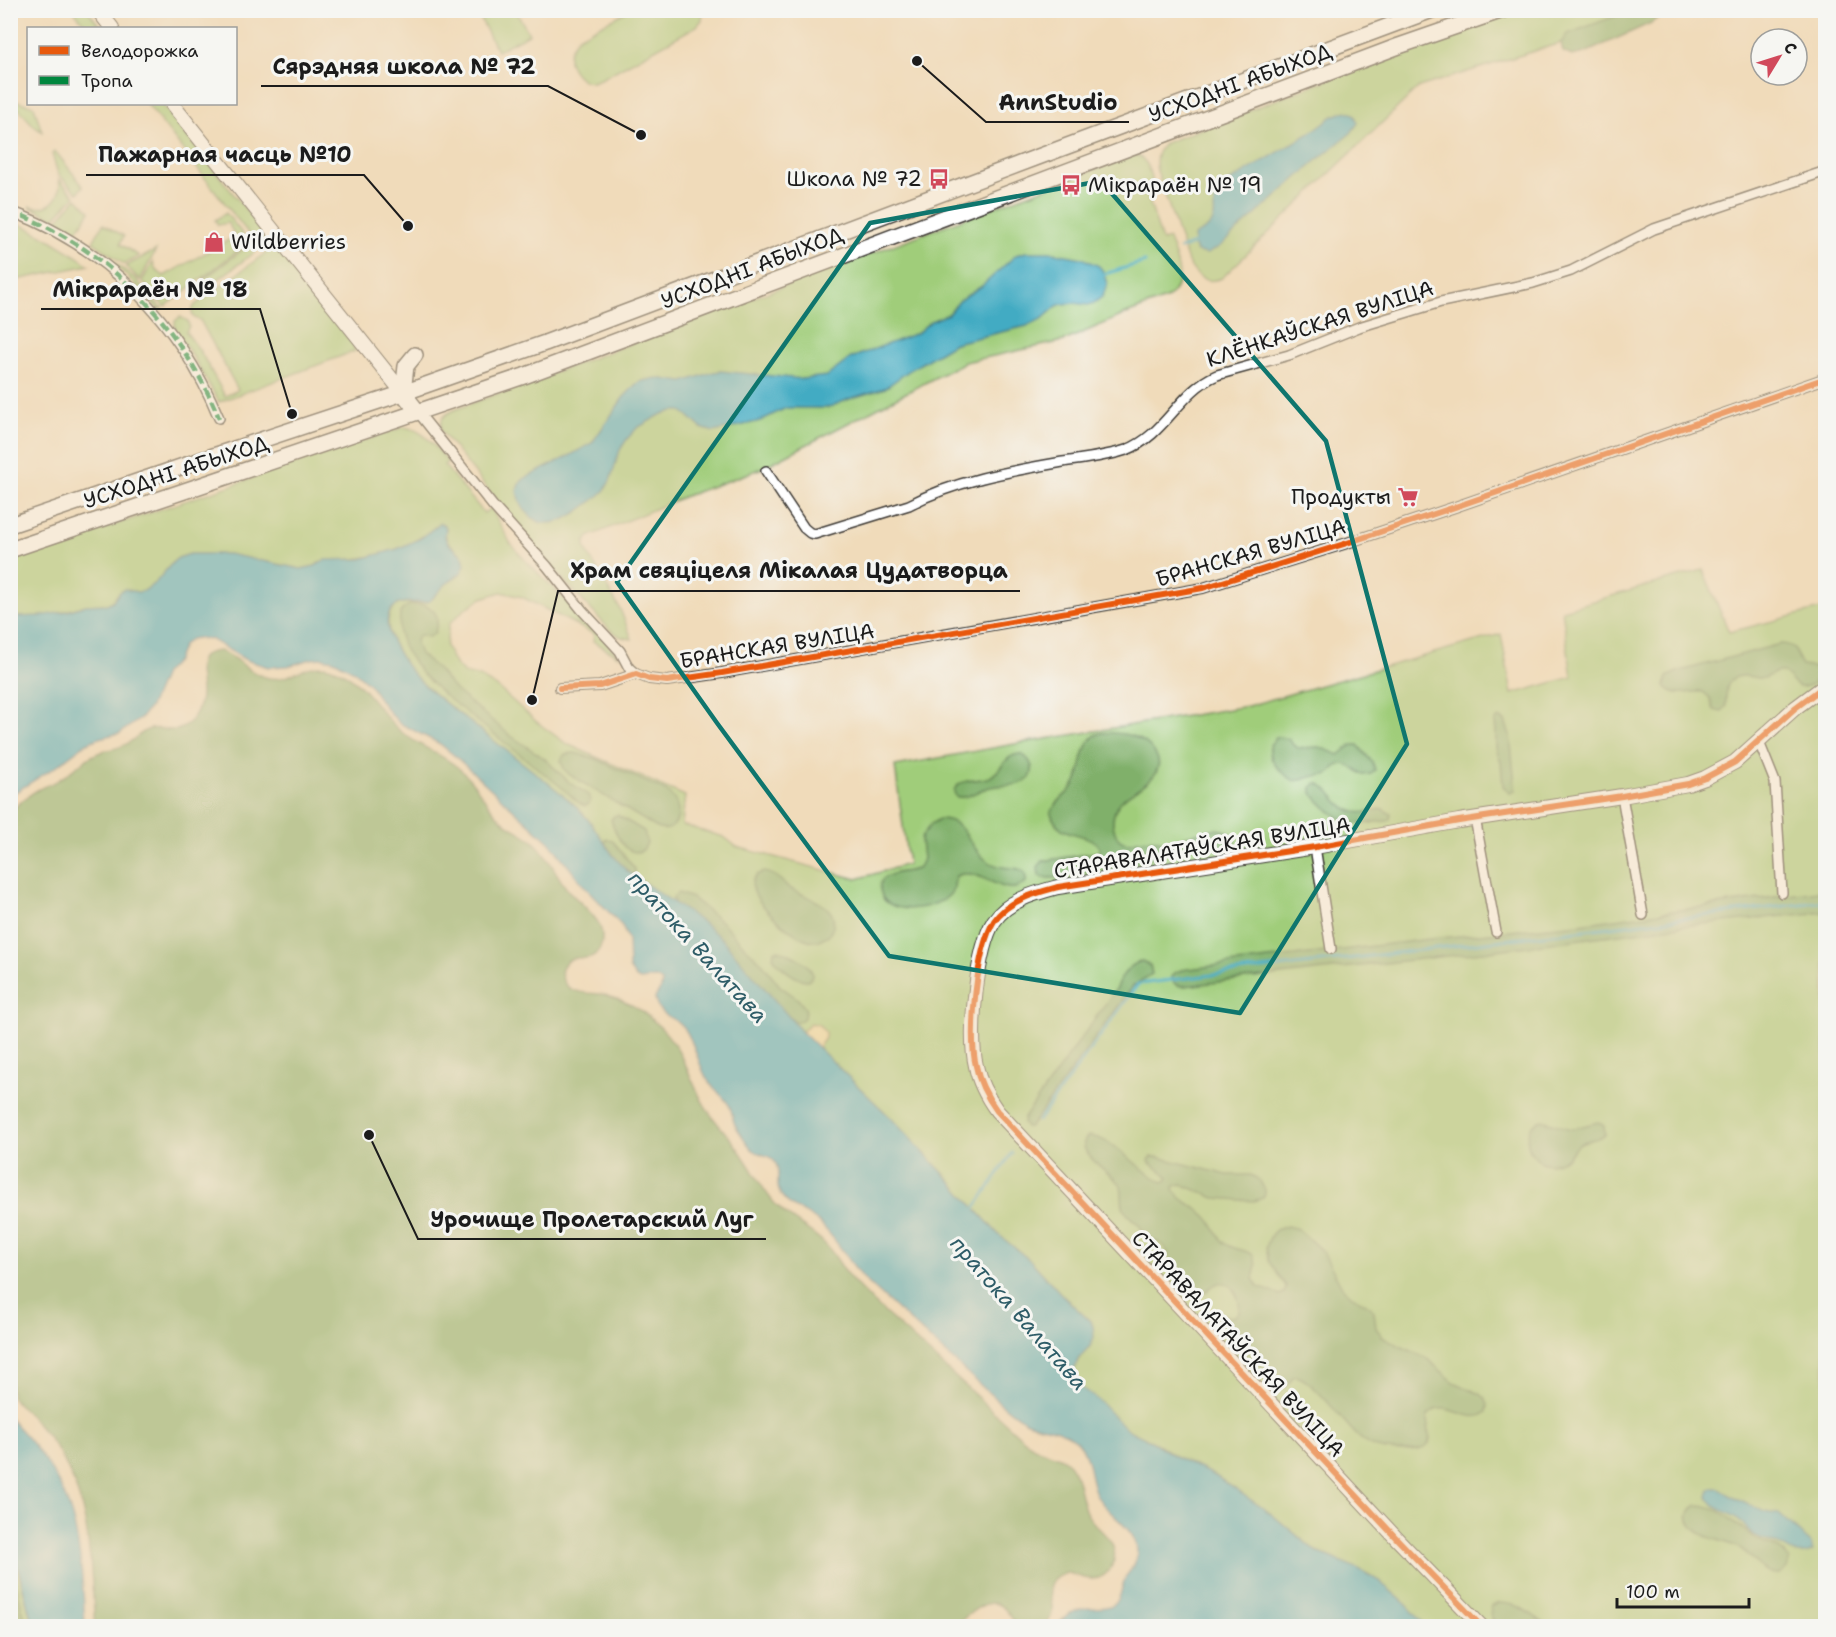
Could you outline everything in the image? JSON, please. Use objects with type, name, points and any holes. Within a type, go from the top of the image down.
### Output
[{"type":"main road","name":"УСХОДНІ АБЫХОД","points":[[10,525],[403,393],[566,335],[1432,10]]},
{"type":"main road","name":"УСХОДНІ АБЫХОД","points":[[10,550],[533,373],[1399,46],[1503,10]]},
{"type":"main road","points":[[415,354],[406,366],[403,393],[418,412]]},
{"type":"street","points":[[98,10],[111,27]]},
{"type":"street","points":[[173,105],[403,393]]},
{"type":"street","name":"КЛЁНКАЎСКАЯ ВУЛІЦА","points":[[766,471],[804,528],[815,534],[1007,472],[1126,450],[1151,437],[1188,393],[1207,379],[1217,375],[1289,355],[1359,327],[1441,302],[1533,283],[1571,271],[1654,229],[1826,171]]},
{"type":"street","points":[[10,212],[75,242],[131,287],[157,314],[176,340],[198,375],[219,418]]},
{"type":"street","name":"БРАНСКАЯ ВУЛІЦА","points":[[636,674],[649,679],[667,681],[700,676],[1071,613],[1203,588],[1455,507],[1826,378]]},
{"type":"street","points":[[418,412],[494,506],[620,651],[629,668],[636,674]]},
{"type":"street","points":[[560,688],[600,686],[636,674]]},
{"type":"street","name":"СТАРАВАЛАТАЎСКАЯ ВУЛІЦА","points":[[1481,1626],[1391,1533],[1003,1118],[988,1098],[976,1068],[972,1040],[980,965],[994,921],[1007,908],[1030,895],[1058,887],[1671,788],[1705,778],[1735,762],[1795,708],[1826,685]]},
{"type":"street","points":[[1759,742],[1775,782],[1782,893]]},
{"type":"street","points":[[1622,796],[1643,915]]},
{"type":"street","points":[[1475,818],[1496,933]]},
{"type":"street","points":[[1316,847],[1331,950]]},
{"type":"highlighted area","points":[[1101,181],[1326,441],[1407,744],[1240,1013],[889,956],[717,723],[617,582],[870,223]]},
{"type":"green space","points":[[629,10],[703,12],[702,20],[697,26],[601,79],[592,82],[582,79],[574,71],[569,60],[570,50],[578,37]]},
{"type":"green space","points":[[1524,10],[1663,11],[1419,87],[1222,278],[1206,280],[1194,272],[1188,262],[1157,171],[1157,156],[1165,143],[1416,45]]},
{"type":"green space","points":[[74,11],[88,11],[101,27],[87,27]]},
{"type":"green space","points":[[485,11],[516,11],[529,34],[497,51],[478,14]]},
{"type":"green space","points":[[1629,11],[1668,11],[1651,23],[1585,53],[1572,56],[1563,52],[1561,43],[1567,34]]},
{"type":"green space","points":[[10,99],[34,106],[42,132]]},
{"type":"green space","points":[[148,105],[163,105],[267,236],[268,241],[259,247]]},
{"type":"green space","points":[[55,151],[83,186],[78,193],[58,174],[52,154]]},
{"type":"green space","points":[[1133,155],[1141,157],[1147,164],[1153,184],[1145,188],[1162,241],[1169,239],[1179,270],[1178,285],[1168,298],[1064,341],[965,362],[760,469],[683,497],[590,536],[585,542],[585,548],[620,609],[632,639],[621,637],[610,630],[541,556],[441,431],[443,418],[454,410]]},
{"type":"green space","points":[[59,179],[75,196],[54,218],[29,206],[42,207],[53,202],[59,192]]},
{"type":"green space","points":[[77,198],[90,211],[77,231],[57,220]]},
{"type":"green space","points":[[226,213],[249,242],[164,306],[142,281],[153,262],[156,270],[164,276],[234,237],[228,223],[218,225],[215,220]]},
{"type":"green space","points":[[11,220],[51,240],[89,265],[11,281]]},
{"type":"green space","points":[[103,224],[124,236],[120,244],[139,256],[124,264],[93,242]]},
{"type":"green space","points":[[83,239],[135,278],[162,309],[158,309],[126,275],[86,244]]},
{"type":"green space","points":[[250,244],[255,252],[209,286],[207,285],[204,279]]},
{"type":"green space","points":[[271,249],[278,250],[353,344],[355,351],[219,402],[175,330],[175,321],[180,317],[188,321],[189,326],[186,332],[200,351],[225,396],[238,390],[200,320],[193,316],[192,310],[195,305]]},
{"type":"green space","points":[[156,250],[140,280],[126,266]]},
{"type":"green space","points":[[404,427],[417,431],[434,445],[448,462],[444,465],[484,513],[491,508],[511,544],[524,559],[620,657],[593,641],[594,634],[522,597],[501,592],[482,598],[465,609],[449,624],[446,646],[455,664],[464,673],[480,677],[497,687],[538,723],[567,744],[685,796],[682,825],[724,837],[737,847],[857,879],[908,864],[895,766],[1248,706],[1501,634],[1512,694],[1572,677],[1562,610],[1703,570],[1729,632],[1825,608],[1825,1626],[1426,1626],[1397,1596],[1370,1575],[1317,1552],[1270,1513],[1217,1477],[1178,1458],[1121,1425],[1078,1385],[1074,1378],[1077,1362],[1090,1346],[1090,1321],[1032,1262],[999,1235],[890,1117],[802,1032],[684,910],[627,871],[576,806],[434,694],[409,668],[394,645],[388,620],[393,608],[397,605],[429,601],[443,586],[461,573],[460,553],[447,540],[446,529],[437,525],[411,543],[382,554],[320,562],[315,566],[301,569],[228,554],[190,554],[173,562],[156,582],[144,591],[128,590],[119,593],[113,601],[107,604],[86,605],[51,615],[11,617],[10,560]]},
{"type":"green space","points":[[409,605],[429,607],[436,615],[434,634],[428,637],[420,635],[417,637],[416,644],[420,654],[456,691],[511,736],[544,758],[569,782],[588,795],[591,800],[588,805],[579,803],[444,695],[422,674],[405,650],[399,633],[400,613]]},
{"type":"green space","points":[[1780,644],[1793,648],[1802,666],[1817,668],[1820,674],[1812,684],[1799,687],[1779,672],[1764,678],[1738,676],[1733,678],[1728,686],[1726,707],[1721,712],[1714,710],[1709,697],[1703,692],[1678,693],[1665,686],[1667,677],[1677,672]]},
{"type":"green space","points":[[219,651],[226,653],[255,673],[269,678],[287,676],[319,666],[329,667],[349,676],[365,690],[399,730],[456,766],[469,778],[500,818],[539,847],[567,889],[596,919],[602,934],[601,945],[596,953],[587,958],[568,960],[564,965],[561,974],[566,985],[575,991],[605,995],[630,1004],[655,1022],[676,1048],[707,1109],[738,1149],[776,1205],[819,1239],[872,1301],[1021,1437],[1034,1447],[1058,1456],[1069,1464],[1073,1469],[1086,1512],[1114,1549],[1114,1561],[1104,1575],[1099,1578],[1086,1579],[1067,1573],[1053,1581],[1049,1590],[1052,1613],[1046,1626],[1016,1626],[1002,1606],[995,1603],[980,1607],[954,1626],[95,1626],[87,1534],[77,1490],[68,1468],[51,1441],[11,1397],[11,811],[31,794],[60,779],[93,756],[125,745],[147,730],[156,728],[178,730],[186,725],[196,713],[200,703],[199,665],[201,660],[210,653]]},
{"type":"green space","points":[[1499,718],[1505,721],[1510,735],[1515,791],[1510,793],[1503,786],[1501,762],[1496,748],[1495,721]]},
{"type":"green space","points":[[1101,733],[1117,733],[1140,740],[1153,750],[1159,761],[1159,766],[1150,780],[1129,794],[1117,806],[1113,824],[1120,840],[1128,843],[1145,840],[1169,841],[1214,829],[1230,833],[1236,841],[1234,846],[1227,848],[1193,845],[1180,852],[1159,853],[1146,860],[1055,878],[1044,878],[1039,875],[1038,867],[1043,861],[1098,852],[1100,849],[1090,839],[1060,828],[1051,813],[1077,780],[1086,746],[1090,740]]},
{"type":"green space","points":[[1280,737],[1289,739],[1298,748],[1319,747],[1339,755],[1352,745],[1358,745],[1373,763],[1375,770],[1371,774],[1364,775],[1349,765],[1340,764],[1326,775],[1293,780],[1273,762],[1270,745]]},
{"type":"green space","points":[[575,753],[596,759],[666,791],[677,806],[678,817],[674,825],[667,829],[657,828],[570,775],[564,769],[561,760],[565,754]]},
{"type":"green space","points":[[1020,754],[1027,758],[1032,768],[1030,778],[1020,784],[987,788],[963,797],[955,796],[954,790],[961,783],[990,777],[1010,757]]},
{"type":"green space","points":[[1317,783],[1348,809],[1362,813],[1383,809],[1391,814],[1390,819],[1356,824],[1341,819],[1328,810],[1312,793],[1312,787]]},
{"type":"green space","points":[[617,815],[644,831],[647,843],[643,850],[631,851],[622,844],[611,820]]},
{"type":"green space","points":[[939,819],[948,820],[961,828],[980,854],[992,864],[1016,868],[1025,873],[1026,882],[1018,887],[1010,888],[965,874],[956,876],[953,890],[947,897],[927,906],[903,908],[885,901],[880,889],[882,881],[886,876],[919,868],[923,859],[922,836],[931,824]]},
{"type":"green space","points":[[606,839],[613,841],[635,869],[635,874],[631,874],[619,863],[605,844]]},
{"type":"green space","points":[[763,872],[776,876],[791,889],[824,905],[833,917],[829,935],[817,941],[806,939],[775,918],[756,897],[752,887],[754,878]]},
{"type":"green space","points":[[1825,890],[1825,912],[1681,926],[1482,952],[1184,986],[1176,985],[1172,980],[1173,974],[1181,970],[1430,939],[1579,924]]},
{"type":"green space","points":[[678,893],[692,898],[723,923],[762,963],[780,986],[798,999],[805,1008],[806,1013],[803,1019],[797,1021],[787,1016],[722,940],[702,922],[674,903],[673,897]]},
{"type":"green space","points":[[776,950],[800,959],[812,972],[811,978],[803,980],[784,969],[773,957]]},
{"type":"green space","points":[[1142,961],[1150,965],[1152,974],[1133,986],[1033,1123],[1026,1127],[1023,1123],[1024,1118],[1117,988],[1123,975],[1133,965]]},
{"type":"green space","points":[[1542,1120],[1571,1129],[1598,1122],[1604,1126],[1605,1134],[1579,1144],[1566,1158],[1554,1163],[1543,1163],[1535,1158],[1528,1141],[1533,1125]]},
{"type":"green space","points":[[1088,1136],[1107,1142],[1163,1182],[1168,1176],[1150,1163],[1149,1160],[1152,1157],[1227,1175],[1251,1175],[1260,1181],[1265,1194],[1263,1198],[1254,1201],[1215,1198],[1181,1184],[1175,1186],[1174,1189],[1180,1197],[1207,1217],[1223,1241],[1229,1246],[1253,1255],[1256,1265],[1253,1279],[1258,1287],[1280,1295],[1285,1292],[1286,1286],[1269,1262],[1266,1247],[1276,1230],[1287,1226],[1298,1229],[1323,1252],[1342,1287],[1374,1311],[1376,1328],[1382,1336],[1425,1357],[1454,1382],[1480,1394],[1488,1405],[1487,1412],[1480,1416],[1472,1416],[1441,1409],[1433,1411],[1427,1417],[1430,1438],[1428,1445],[1411,1451],[1388,1450],[1375,1447],[1361,1439],[1319,1393],[1301,1378],[1294,1376],[1284,1389],[1280,1390],[1271,1386],[1216,1324],[1217,1316],[1220,1314],[1232,1317],[1238,1314],[1238,1299],[1233,1289],[1225,1283],[1220,1283],[1212,1286],[1202,1295],[1193,1297],[1188,1296],[1179,1288],[1165,1248],[1147,1237],[1126,1213],[1120,1184],[1089,1155],[1084,1142]]},
{"type":"green space","points":[[1697,1505],[1721,1512],[1758,1540],[1783,1552],[1789,1560],[1787,1568],[1779,1574],[1768,1572],[1741,1549],[1698,1532],[1689,1520],[1690,1511]]},
{"type":"green space","points":[[10,1540],[33,1626],[11,1626]]},
{"type":"green space","points":[[11,1565],[27,1626],[11,1626]]},
{"type":"green space","points":[[1499,1603],[1514,1605],[1549,1626],[1511,1626],[1494,1621],[1490,1615],[1492,1606]]},
{"type":"sand","points":[[810,1023],[819,1025],[825,1032],[825,1038],[818,1048],[802,1032]]},
{"type":"water","points":[[1346,111],[1354,114],[1358,123],[1351,133],[1219,247],[1207,254],[1197,252],[1194,247],[1194,236],[1208,228],[1213,220],[1214,198],[1217,189],[1310,133],[1333,116]]},
{"type":"water","points":[[1026,252],[1050,252],[1082,258],[1099,266],[1107,284],[1103,296],[1088,305],[1062,304],[1042,319],[1027,326],[955,343],[885,388],[827,408],[786,408],[760,421],[714,432],[701,428],[681,411],[662,414],[637,428],[627,439],[620,450],[610,481],[604,491],[577,512],[563,520],[541,523],[532,518],[519,500],[517,491],[519,484],[525,478],[592,443],[623,398],[642,381],[656,378],[683,382],[721,371],[802,379],[827,376],[851,358],[917,333],[931,321],[948,314],[961,299],[982,286],[1016,255]]},
{"type":"water","name":"пратока Валатава","points":[[440,523],[446,527],[445,537],[449,544],[463,556],[465,565],[461,573],[445,585],[430,601],[404,602],[395,606],[388,617],[390,635],[394,644],[404,663],[415,676],[442,701],[576,806],[627,871],[702,922],[722,939],[802,1032],[890,1117],[999,1235],[1032,1262],[1090,1321],[1094,1337],[1075,1367],[1074,1378],[1078,1385],[1098,1400],[1126,1429],[1217,1477],[1270,1513],[1317,1552],[1359,1569],[1379,1581],[1406,1604],[1426,1626],[1057,1626],[1066,1616],[1075,1611],[1109,1606],[1117,1601],[1126,1576],[1136,1559],[1135,1540],[1097,1496],[1086,1457],[1079,1444],[1063,1432],[1022,1419],[1000,1403],[866,1281],[824,1227],[784,1199],[779,1191],[776,1164],[769,1157],[753,1150],[747,1143],[735,1126],[728,1103],[707,1079],[685,1029],[656,1005],[655,998],[662,982],[656,978],[640,980],[629,968],[628,940],[622,926],[584,886],[550,843],[440,744],[399,723],[370,685],[354,671],[334,660],[322,658],[288,666],[268,667],[246,660],[210,639],[191,639],[183,645],[177,660],[164,674],[150,707],[140,719],[120,733],[87,743],[54,768],[11,795],[11,617],[41,616],[86,605],[107,604],[124,589],[144,591],[156,582],[173,562],[190,554],[228,554],[301,569],[315,566],[325,560],[361,559],[397,549],[421,538]]},
{"type":"water","points":[[10,1419],[47,1464],[70,1509],[78,1542],[85,1626],[33,1626],[11,1540]]},
{"type":"water","points":[[1712,1488],[1719,1488],[1738,1500],[1765,1512],[1779,1514],[1811,1544],[1813,1551],[1798,1554],[1756,1536],[1737,1518],[1710,1501],[1708,1496]]},
{"type":"waterway","points":[[1180,249],[1196,243]]},
{"type":"waterway","points":[[1101,275],[1145,262]]},
{"type":"waterway","points":[[1038,1121],[1138,984],[1826,901]]},
{"type":"waterway","points":[[973,1211],[1012,1153]]},
{"type":"marked path","points":[[10,211],[45,226],[78,245],[136,292],[184,351],[203,383],[219,418]]},
{"type":"cycle path","points":[[560,688],[600,686],[636,674],[649,679],[667,681],[722,673],[1203,588],[1455,507],[1826,378]]},
{"type":"cycle path","points":[[1481,1626],[997,1111],[981,1084],[977,1072],[973,1034],[979,970],[988,934],[994,921],[1007,908],[1023,898],[1058,887],[1315,847],[1688,784],[1735,762],[1795,708],[1826,685]]},
{"type":"place","name":"AnnStudio","points":[[917,61]]},
{"type":"place","name":"Сярэдняя школа № 72","points":[[641,135]]},
{"type":"place","name":"Школа № 72","points":[[939,179]]},
{"type":"place","name":"Мікрараён № 19","points":[[1071,185]]},
{"type":"place","name":"Пажарная часць №10","points":[[408,226]]},
{"type":"place","name":"Wildberries","points":[[214,242]]},
{"type":"place","name":"Мікрараён № 18","points":[[292,414]]},
{"type":"place","name":"Продукты","points":[[1408,497]]},
{"type":"place","name":"Храм свяціцеля Мікалая Цудатворца","points":[[532,700]]},
{"type":"place","name":"Урочище Пролетарский Луг","points":[[369,1135]]}]
